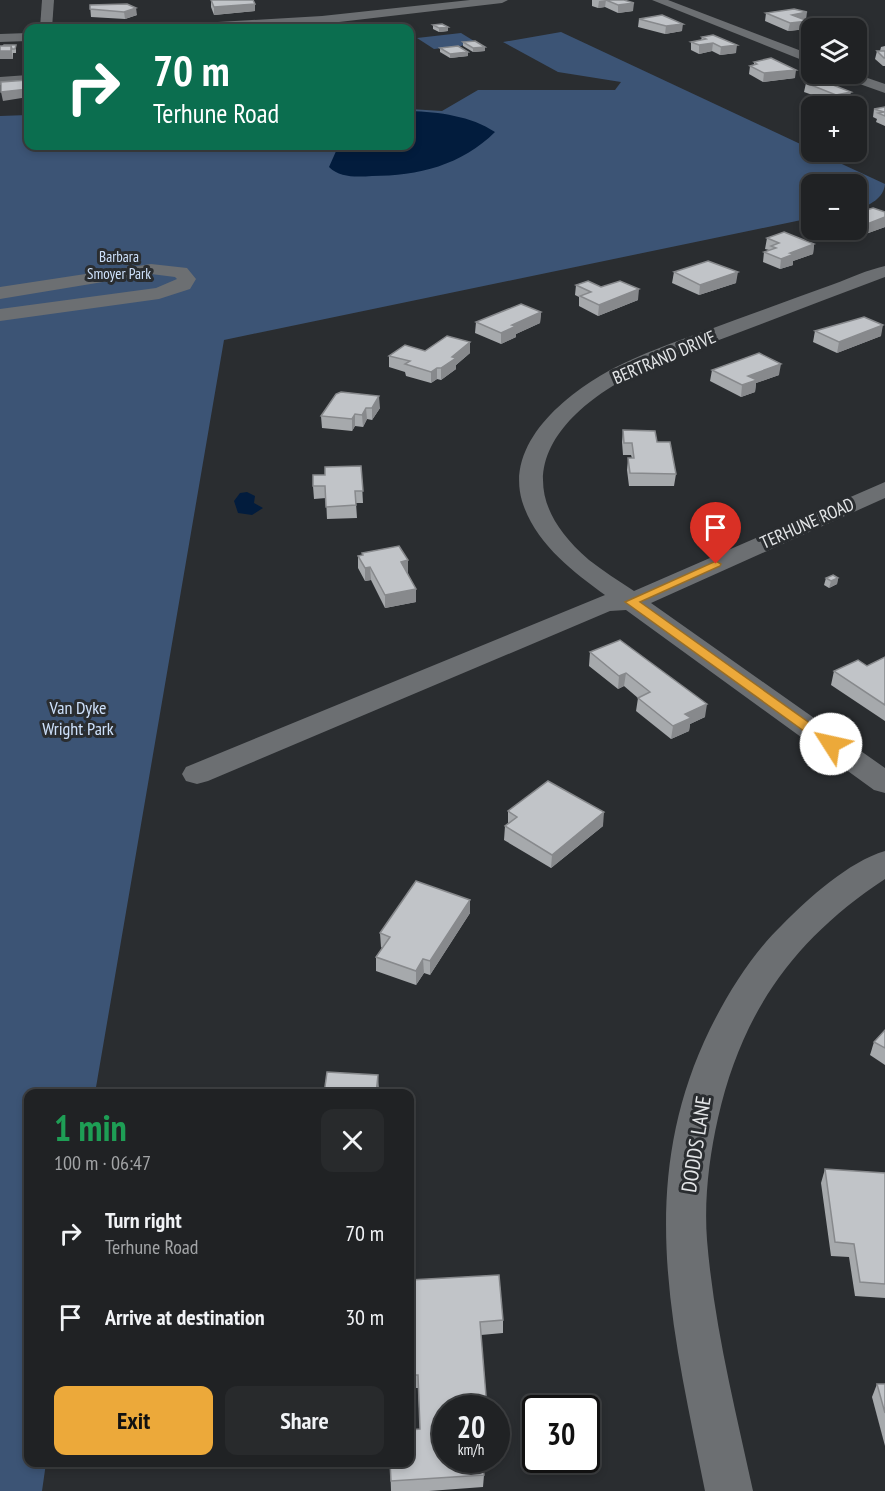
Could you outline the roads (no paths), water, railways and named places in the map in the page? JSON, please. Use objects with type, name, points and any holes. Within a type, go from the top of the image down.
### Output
[{"type":"street","points":[[46,24],[48,0]]},
{"type":"street","points":[[248,24],[345,18],[502,0]]},
{"type":"street","points":[[658,0],[801,56]]},
{"type":"street","points":[[345,18],[358,24]]},
{"type":"street","points":[[0,38],[24,37]]},
{"type":"street","points":[[0,81],[24,79]]},
{"type":"street","points":[[867,82],[885,89]]},
{"type":"street","points":[[0,293],[151,269],[181,272],[187,279],[183,285],[159,293],[0,315]]},
{"type":"street","name":"BERTRAND DRIVE","points":[[885,271],[640,363],[587,393],[567,410],[549,431],[534,456],[530,475],[538,512],[556,540],[580,565],[885,783]]},
{"type":"street","name":"TERHUNE ROAD","points":[[196,774],[603,604],[631,602],[885,489]]},
{"type":"street","name":"DODDS LANE","points":[[729,1491],[692,1306],[686,1237],[689,1162],[702,1094],[724,1035],[752,983],[782,945],[822,906],[885,863]]},
{"type":"park label","name":"Barbara Smoyer Park","points":[[119,264]]},
{"type":"park label","name":"Van Dyke Wright Park","points":[[78,717]]}]
